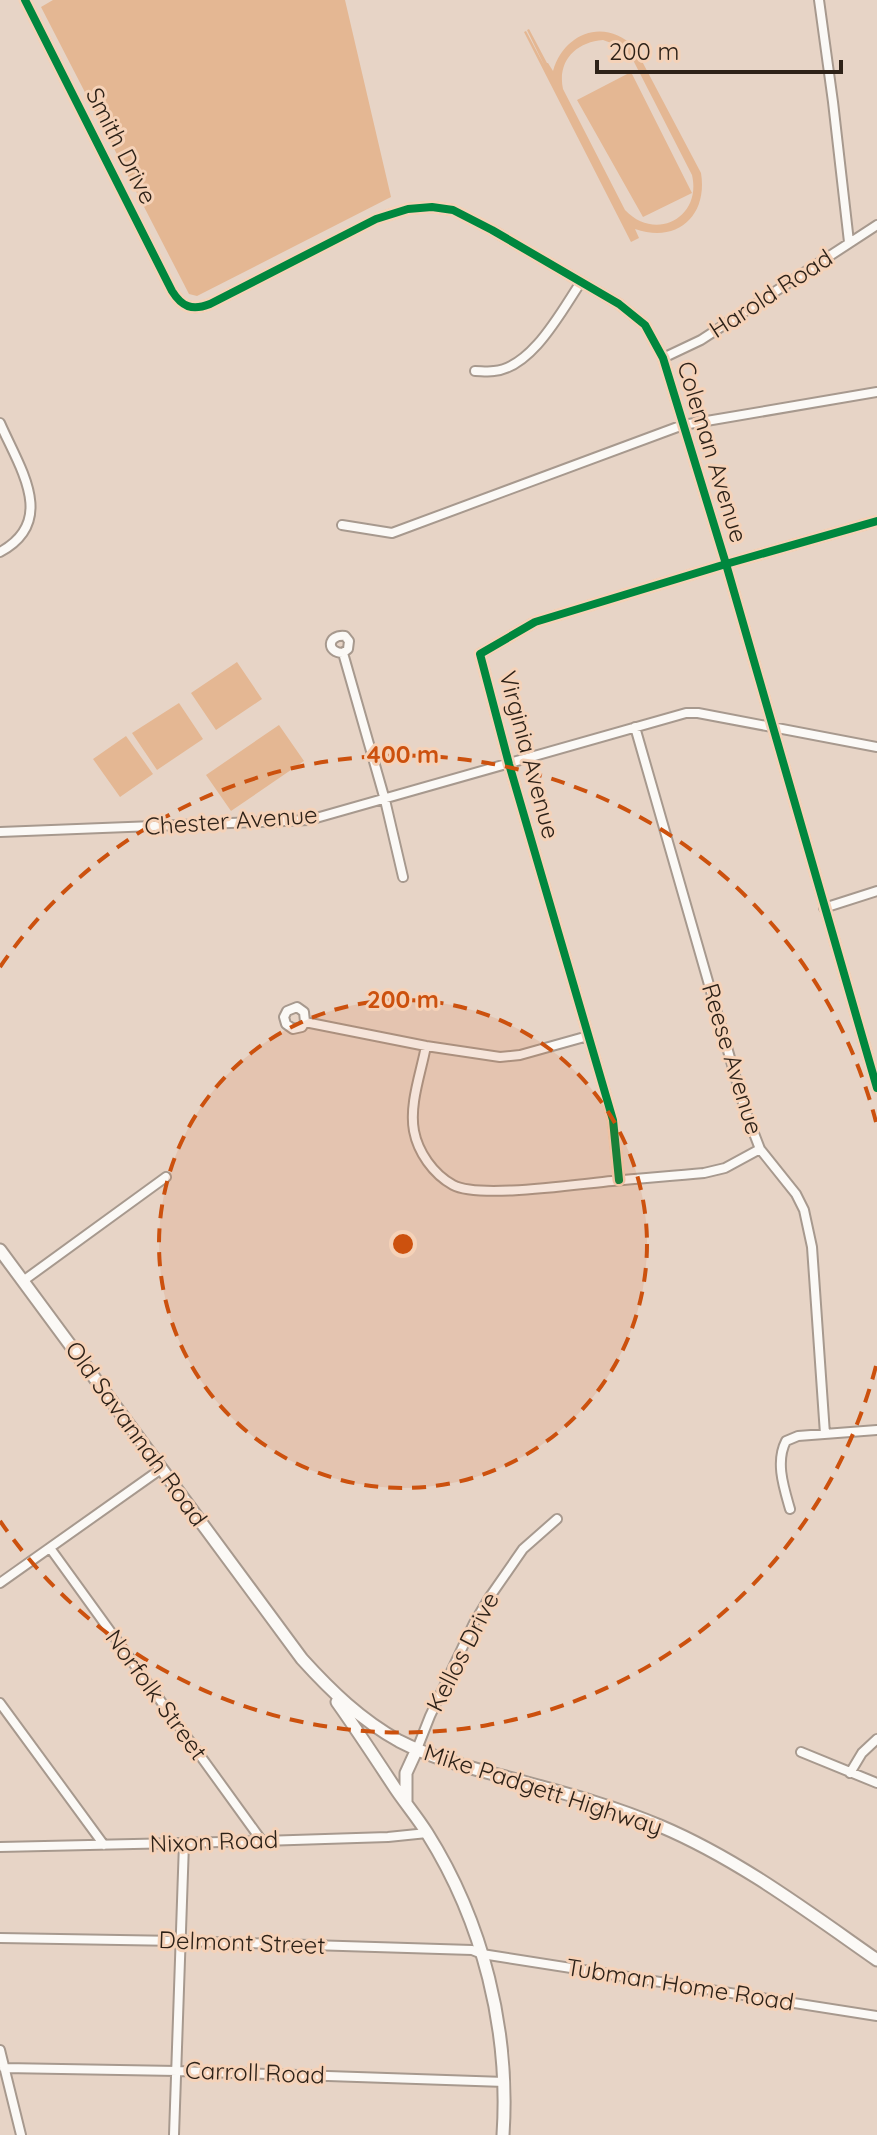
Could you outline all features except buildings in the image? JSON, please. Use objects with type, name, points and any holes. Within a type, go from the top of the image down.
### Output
[{"type":"main road","name":"Old Savannah Road","points":[[0,1250],[272,1618]]},
{"type":"main road","name":"Mike Padgett Highway","points":[[272,1618],[323,1682],[373,1725],[417,1749],[455,1764],[619,1810],[686,1838],[733,1862],[877,1960]]},
{"type":"main road","points":[[323,1682],[427,1833],[460,1895],[482,1954],[497,2020],[505,2082],[503,2135]]},
{"type":"main road","name":"Kellos Drive","points":[[406,1803],[406,1773],[417,1749]]},
{"type":"street","name":"Smith Drive","points":[[25,0],[172,291],[186,306]]},
{"type":"street","points":[[819,0],[849,242]]},
{"type":"street","name":"Coleman Avenue","points":[[186,306],[197,308],[210,304],[376,219],[421,207],[440,207],[467,216],[638,318],[650,332],[663,358],[726,564],[877,1088]]},
{"type":"street","name":"Harold Road","points":[[663,358],[701,340],[877,225]]},
{"type":"street","points":[[475,371],[497,372],[532,350],[546,335],[581,282]]},
{"type":"street","points":[[342,525],[392,533],[683,425],[877,392]]},
{"type":"street","points":[[0,423],[32,504],[27,528],[19,539],[0,552]]},
{"type":"street","name":"Virginia Avenue","points":[[619,1180],[613,1120],[480,654],[535,622],[877,521]]},
{"type":"street","points":[[343,653],[385,800],[403,877]]},
{"type":"street","name":"Chester Avenue","points":[[0,832],[309,820],[678,714],[698,713],[877,747]]},
{"type":"street","name":"Reese Avenue","points":[[635,727],[745,1110],[760,1149],[796,1194],[808,1219],[825,1434]]},
{"type":"street","points":[[824,908],[877,891]]},
{"type":"street","points":[[305,1022],[426,1046],[510,1057],[588,1036]]},
{"type":"street","points":[[426,1046],[413,1108],[415,1134],[427,1160],[453,1185],[484,1191],[530,1189],[713,1171],[760,1149]]},
{"type":"street","points":[[23,1281],[166,1177]]},
{"type":"street","points":[[790,1509],[781,1464],[784,1445],[793,1437],[877,1430]]},
{"type":"street","points":[[0,1583],[161,1469]]},
{"type":"street","name":"Kellos Drive","points":[[417,1749],[474,1623],[489,1598],[523,1549],[557,1519]]},
{"type":"street","name":"Norfolk Street","points":[[50,1548],[262,1841]]},
{"type":"street","points":[[0,1703],[104,1845]]},
{"type":"street","points":[[850,1773],[862,1753],[877,1739]]},
{"type":"street","points":[[801,1752],[877,1783]]},
{"type":"street","name":"Nixon Road","points":[[0,1847],[388,1837],[427,1833]]},
{"type":"street","points":[[174,2135],[184,1843]]},
{"type":"street","name":"Delmont Street","points":[[0,1938],[472,1950],[482,1954]]},
{"type":"street","name":"Tubman Home Road","points":[[482,1954],[877,2016]]},
{"type":"street","points":[[0,2050],[21,2135]]},
{"type":"street","name":"Carroll Road","points":[[4,2068],[505,2082]]},
{"type":"shaded area","points":[[53,0],[345,0],[391,197],[197,296],[189,294],[41,7]]},
{"type":"shaded area","points":[[527,30],[553,71],[566,47],[587,34],[611,33],[635,48],[701,173],[700,202],[686,223],[664,233],[635,229],[639,238],[631,242],[524,32],[544,65]],"holes":[[[603,40],[622,47],[632,58],[692,175],[690,203],[674,221],[650,224],[625,210],[563,89],[563,70],[577,49]]]},
{"type":"shaded area","points":[[631,72],[692,193],[643,217],[577,100]]},
{"type":"shaded area","points":[[237,662],[262,699],[216,730],[191,693]]},
{"type":"shaded area","points":[[179,703],[203,739],[157,770],[132,733]]},
{"type":"shaded area","points":[[279,725],[304,761],[231,811],[206,775]]},
{"type":"shaded area","points":[[126,736],[153,774],[120,797],[93,759]]},
{"type":"cycle path","points":[[25,0],[172,291],[184,304],[193,307],[210,304],[376,219],[408,209],[432,207],[453,210],[492,230],[619,304],[645,325],[663,358],[726,564],[877,1088]]},
{"type":"cycle path","points":[[619,1180],[613,1120],[480,654],[535,622],[877,521]]}]
